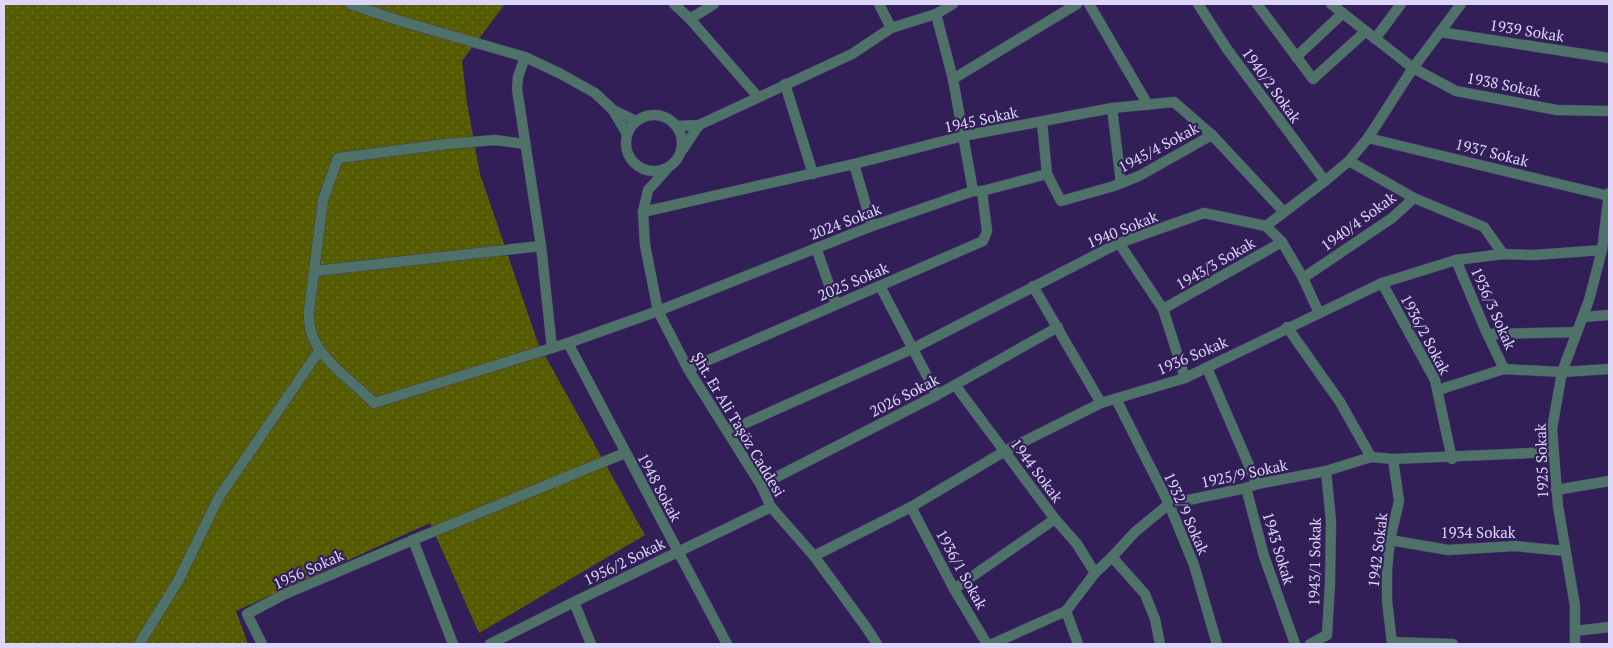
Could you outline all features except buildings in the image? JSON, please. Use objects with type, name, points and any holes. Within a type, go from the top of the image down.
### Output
[{"type":"street","points":[[350,4],[397,20],[525,57],[595,93],[613,110],[627,134]]},
{"type":"street","points":[[674,4],[690,19],[758,97]]},
{"type":"street","points":[[690,19],[714,4]]},
{"type":"street","points":[[879,4],[891,28]]},
{"type":"street","points":[[676,126],[699,125],[852,54],[891,28],[936,14],[953,4]]},
{"type":"street","points":[[953,79],[1076,4]]},
{"type":"street","points":[[1089,4],[1148,105]]},
{"type":"street","name":"1940/2 Sokak","points":[[1198,4],[1227,49],[1325,182]]},
{"type":"street","points":[[1257,4],[1312,79],[1366,31]]},
{"type":"street","name":"1938 Sokak","points":[[1331,4],[1412,68],[1456,91],[1558,110],[1609,111]]},
{"type":"street","points":[[1376,39],[1401,4]]},
{"type":"street","points":[[1319,313],[1303,278],[1282,242],[1266,226],[1325,182],[1349,161],[1368,138],[1412,68],[1461,4]]},
{"type":"street","points":[[1296,57],[1343,13]]},
{"type":"street","name":"2025 Sokak","points":[[688,369],[983,241],[987,230],[963,136],[953,79],[936,14]]},
{"type":"street","name":"1939 Sokak","points":[[1440,32],[1609,58]]},
{"type":"street","points":[[525,57],[518,77],[517,89],[541,246],[552,348]]},
{"type":"street","points":[[785,84],[813,174]]},
{"type":"street","name":"1945 Sokak","points":[[643,212],[813,174],[963,136],[1112,108],[1174,102],[1212,136],[1284,212]]},
{"type":"street","points":[[1112,108],[1122,183]]},
{"type":"street","points":[[613,110],[636,121]]},
{"type":"street","points":[[667,169],[647,171],[633,163],[626,150],[627,134],[636,121],[653,115],[662,116],[676,126],[683,142],[682,150]]},
{"type":"street","points":[[1042,122],[1047,174]]},
{"type":"street","points":[[639,168],[648,190],[678,158],[699,125]]},
{"type":"street","name":"1945/4 Sokak","points":[[1047,174],[1061,201],[1139,176],[1212,136]]},
{"type":"street","name":"1937 Sokak","points":[[1368,138],[1609,195]]},
{"type":"street","points":[[139,644],[178,581],[218,497],[320,352],[310,334],[308,319],[323,200],[338,158],[447,144],[496,140],[525,144]]},
{"type":"street","points":[[1349,161],[1414,198]]},
{"type":"street","points":[[854,164],[872,226]]},
{"type":"street","name":"2024 Sokak","points":[[320,352],[374,403],[568,343],[658,312],[872,226],[978,191],[1047,174]]},
{"type":"street","name":"Şht. Er Ali Taşöz Caddesi","points":[[648,190],[643,212],[645,245],[658,312],[688,369],[761,484],[771,507],[814,556],[877,644]]},
{"type":"street","name":"1925 Sokak","points":[[1574,644],[1576,631],[1575,606],[1556,490],[1552,430],[1562,372],[1589,300],[1606,238],[1609,195]]},
{"type":"street","name":"1940/4 Sokak","points":[[1303,278],[1392,218],[1414,198],[1484,227],[1503,254]]},
{"type":"street","name":"1940 Sokak","points":[[728,431],[912,349],[1119,243],[1204,213],[1266,226]]},
{"type":"street","name":"1943/3 Sokak","points":[[1163,309],[1282,242]]},
{"type":"street","points":[[1119,243],[1163,309],[1185,378]]},
{"type":"street","points":[[315,270],[541,246]]},
{"type":"street","points":[[816,248],[836,304]]},
{"type":"street","name":"1936 Sokak","points":[[814,556],[911,507],[1005,451],[1101,403],[1185,378],[1287,327],[1382,283],[1456,260],[1503,254],[1534,255],[1602,250]]},
{"type":"street","name":"1936/3 Sokak","points":[[1456,260],[1504,369]]},
{"type":"street","name":"1936/2 Sokak","points":[[1382,283],[1435,380],[1451,458]]},
{"type":"street","points":[[880,286],[937,395]]},
{"type":"street","points":[[1033,286],[1101,403]]},
{"type":"street","points":[[1583,317],[1609,315]]},
{"type":"street","name":"2026 Sokak","points":[[761,484],[937,395],[1058,327]]},
{"type":"street","points":[[1287,327],[1340,402],[1371,457]]},
{"type":"street","points":[[1488,334],[1577,332]]},
{"type":"street","name":"1948 Sokak","points":[[568,343],[727,644]]},
{"type":"street","points":[[1207,368],[1257,484]]},
{"type":"street","points":[[1438,390],[1504,369],[1562,372],[1609,370]]},
{"type":"street","name":"1944 Sokak","points":[[955,385],[1055,519],[1077,544],[1095,572]]},
{"type":"street","name":"1932/9 Sokak","points":[[1116,399],[1169,504],[1194,564],[1217,644]]},
{"type":"street","name":"1925/9 Sokak","points":[[992,644],[1066,611],[1095,572],[1135,532],[1169,504],[1326,471],[1371,457],[1392,459],[1451,458],[1554,452]]},
{"type":"street","points":[[453,644],[413,540],[625,453]]},
{"type":"street","name":"1942 Sokak","points":[[1392,459],[1399,501],[1390,540],[1387,569],[1387,600],[1392,643]]},
{"type":"street","name":"1943/1 Sokak","points":[[1310,644],[1327,636],[1331,521],[1326,471]]},
{"type":"street","points":[[1556,490],[1609,481]]},
{"type":"street","name":"1943 Sokak","points":[[1246,488],[1264,556],[1295,644]]},
{"type":"street","name":"1956/2 Sokak","points":[[490,644],[771,507]]},
{"type":"street","name":"1936/1 Sokak","points":[[911,507],[954,589],[987,644]]},
{"type":"street","points":[[954,589],[1055,519]]},
{"type":"street","name":"1956 Sokak","points":[[262,644],[247,614],[283,595],[413,540]]},
{"type":"street","name":"1934 Sokak","points":[[1390,540],[1448,550],[1515,546],[1565,551]]},
{"type":"street","points":[[1112,557],[1145,594],[1155,619],[1160,644]]},
{"type":"street","points":[[574,602],[591,644]]},
{"type":"street","points":[[1066,611],[1078,644]]},
{"type":"street","points":[[1576,631],[1609,627]]},
{"type":"street","points":[[1392,643],[1453,644]]},
{"type":"green space","points":[[4,4],[505,4],[462,61],[467,103],[480,174],[538,343],[645,535],[479,633],[430,523],[236,611],[248,644],[4,644]]}]
